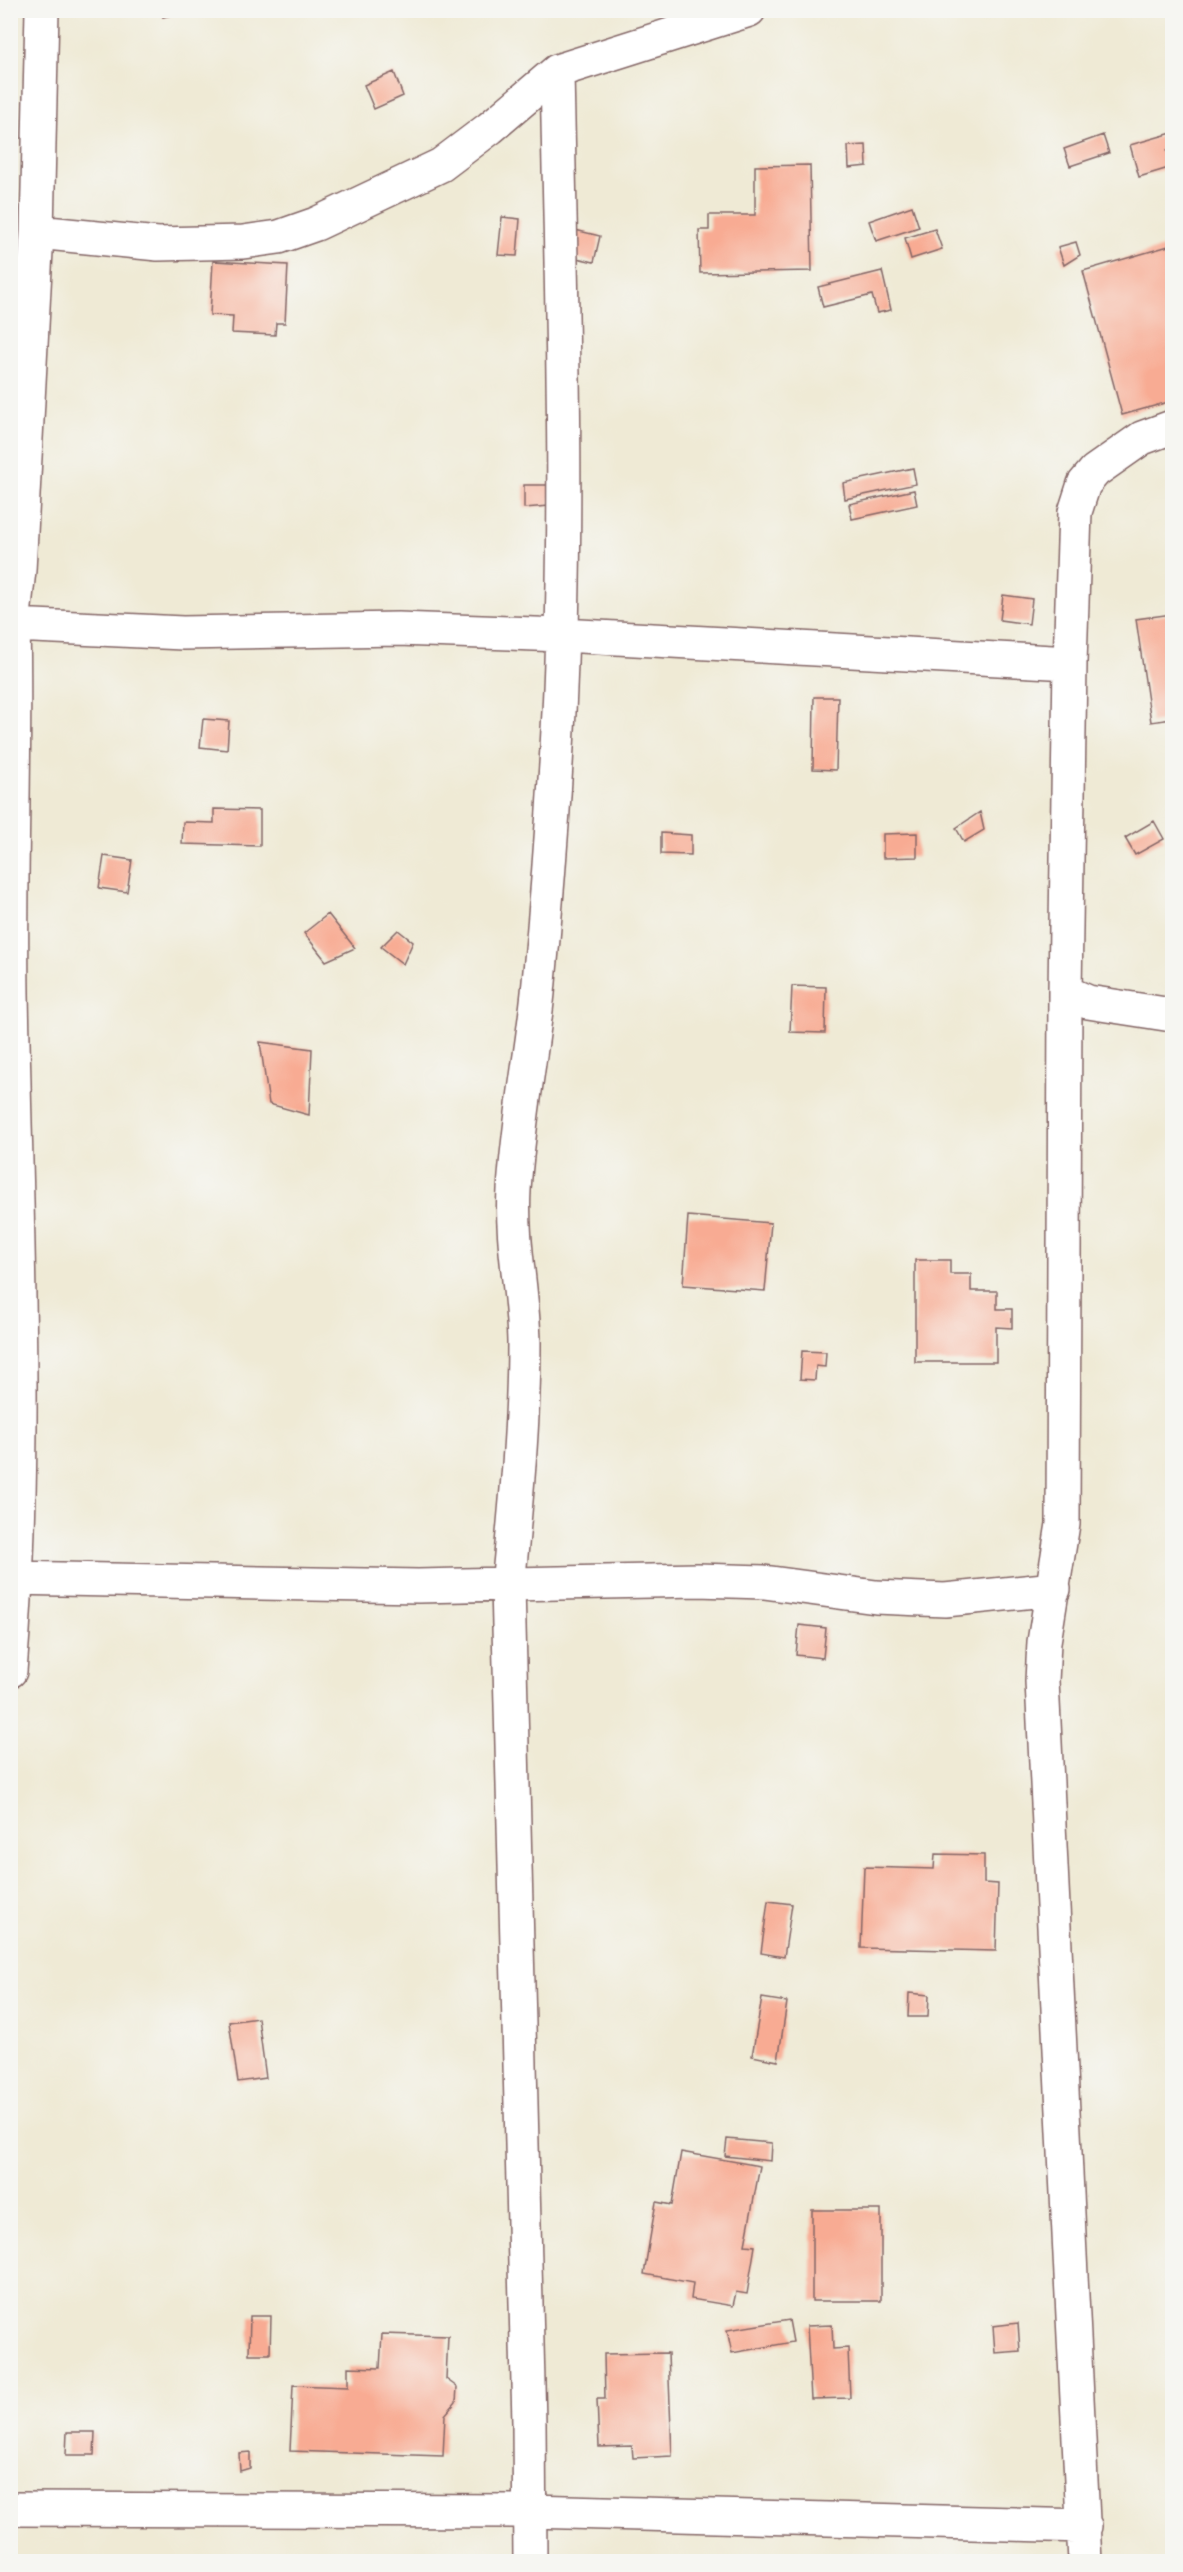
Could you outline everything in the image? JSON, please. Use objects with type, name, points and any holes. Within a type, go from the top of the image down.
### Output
[{"type":"street","points":[[10,1671],[19,1308],[11,894],[15,718],[12,625],[21,546],[38,232],[42,10]]},
{"type":"street","points":[[38,232],[158,244],[243,242],[279,237],[316,224],[441,165],[490,128],[557,71],[749,10]]},
{"type":"street","points":[[530,2562],[508,1586],[516,1503],[524,1346],[522,1301],[514,1244],[513,1203],[517,1145],[537,997],[548,874],[562,635],[562,363],[557,71]]},
{"type":"street","points":[[1085,2562],[1042,1681],[1044,1642],[1063,1524],[1065,992],[1070,663],[1075,513],[1084,484],[1112,457],[1143,438],[1173,427]]},
{"type":"street","points":[[12,625],[183,633],[398,629],[562,635],[1070,663]]},
{"type":"street","points":[[1065,992],[1088,1002],[1173,1016]]},
{"type":"street","points":[[14,1578],[508,1586],[697,1580],[764,1582],[876,1597],[945,1600],[1054,1588]]},
{"type":"street","points":[[10,2509],[530,2511],[1085,2526]]},
{"type":"building","points":[[162,10],[187,10],[187,11],[163,17]]},
{"type":"building","points":[[394,72],[403,96],[374,109],[364,85]]},
{"type":"building","points":[[1172,133],[1172,149],[1167,150],[1172,167],[1139,177],[1130,145]]},
{"type":"building","points":[[1103,135],[1109,153],[1070,166],[1064,149]]},
{"type":"building","points":[[866,145],[867,166],[849,168],[848,146]]},
{"type":"building","points":[[810,165],[812,271],[700,273],[699,230],[709,230],[709,215],[755,215],[755,166]]},
{"type":"building","points":[[912,206],[919,227],[876,241],[869,221]]},
{"type":"building","points":[[502,217],[520,219],[517,256],[498,255]]},
{"type":"building","points":[[935,229],[942,249],[911,259],[905,238]]},
{"type":"building","points":[[575,230],[600,236],[594,262],[568,256]]},
{"type":"building","points":[[1076,242],[1080,255],[1064,265],[1058,247]]},
{"type":"building","points":[[1172,245],[1172,401],[1122,415],[1083,271]]},
{"type":"building","points":[[213,261],[288,265],[285,323],[276,323],[275,335],[232,333],[233,316],[210,315]]},
{"type":"building","points":[[882,271],[891,310],[877,313],[872,295],[823,307],[818,287]]},
{"type":"building","points":[[913,468],[916,484],[845,499],[843,483]]},
{"type":"building","points":[[524,485],[554,485],[549,506],[524,508]]},
{"type":"building","points":[[914,490],[917,505],[852,519],[849,504]]},
{"type":"building","points":[[1003,595],[1032,599],[1029,624],[1000,620]]},
{"type":"building","points":[[1172,614],[1172,719],[1151,722],[1136,619]]},
{"type":"building","points":[[814,697],[838,697],[836,770],[813,769]]},
{"type":"building","points":[[203,719],[229,721],[227,750],[200,747]]},
{"type":"building","points":[[214,809],[260,810],[260,846],[182,844],[183,822],[214,823]]},
{"type":"building","points":[[980,812],[984,830],[964,842],[956,828]]},
{"type":"building","points":[[1154,821],[1164,839],[1135,855],[1125,838]]},
{"type":"building","points":[[661,833],[691,835],[691,855],[661,854]]},
{"type":"building","points":[[917,833],[917,857],[883,858],[883,834]]},
{"type":"building","points":[[104,856],[132,860],[127,892],[99,888]]},
{"type":"building","points":[[328,914],[355,948],[326,961],[304,933]]},
{"type":"building","points":[[398,930],[413,942],[403,964],[381,947]]},
{"type":"building","points":[[792,986],[826,987],[825,1033],[790,1032]]},
{"type":"building","points":[[260,1042],[312,1049],[309,1115],[269,1104]]},
{"type":"building","points":[[688,1216],[771,1223],[765,1291],[683,1285]]},
{"type":"building","points":[[915,1260],[950,1260],[950,1274],[971,1274],[971,1291],[997,1291],[997,1309],[1012,1309],[1012,1328],[996,1327],[996,1362],[915,1362]]},
{"type":"building","points":[[802,1351],[826,1352],[825,1367],[816,1366],[815,1380],[800,1379]]},
{"type":"building","points":[[799,1625],[826,1628],[823,1658],[796,1655]]},
{"type":"building","points":[[935,1854],[984,1855],[984,1883],[998,1884],[996,1951],[861,1948],[864,1867],[934,1869]]},
{"type":"building","points":[[768,1901],[792,1904],[784,1957],[761,1953]]},
{"type":"building","points":[[909,1993],[929,1995],[928,2017],[908,2017]]},
{"type":"building","points":[[762,1998],[787,2002],[778,2061],[752,2056]]},
{"type":"building","points":[[258,2018],[266,2078],[238,2082],[229,2022]]},
{"type":"building","points":[[727,2139],[772,2143],[771,2161],[725,2156]]},
{"type":"building","points":[[681,2152],[760,2166],[745,2245],[755,2246],[747,2294],[736,2292],[733,2306],[691,2299],[693,2283],[644,2274],[656,2202],[672,2205]]},
{"type":"building","points":[[812,2210],[881,2210],[881,2301],[812,2301]]},
{"type":"building","points":[[250,2316],[271,2316],[270,2354],[249,2354]]},
{"type":"building","points":[[789,2320],[793,2342],[732,2353],[727,2330]]},
{"type":"building","points":[[1018,2323],[1020,2351],[995,2353],[993,2326]]},
{"type":"building","points":[[832,2325],[833,2349],[848,2348],[850,2398],[811,2399],[807,2326]]},
{"type":"building","points":[[382,2334],[448,2336],[446,2379],[457,2387],[456,2402],[445,2415],[443,2456],[290,2451],[293,2385],[348,2387],[348,2367],[380,2368]]},
{"type":"building","points":[[668,2353],[672,2456],[633,2458],[632,2446],[599,2447],[597,2399],[605,2399],[604,2354]]},
{"type":"building","points":[[67,2432],[95,2432],[94,2455],[66,2455]]},
{"type":"building","points":[[250,2452],[250,2468],[240,2471],[239,2453]]}]
